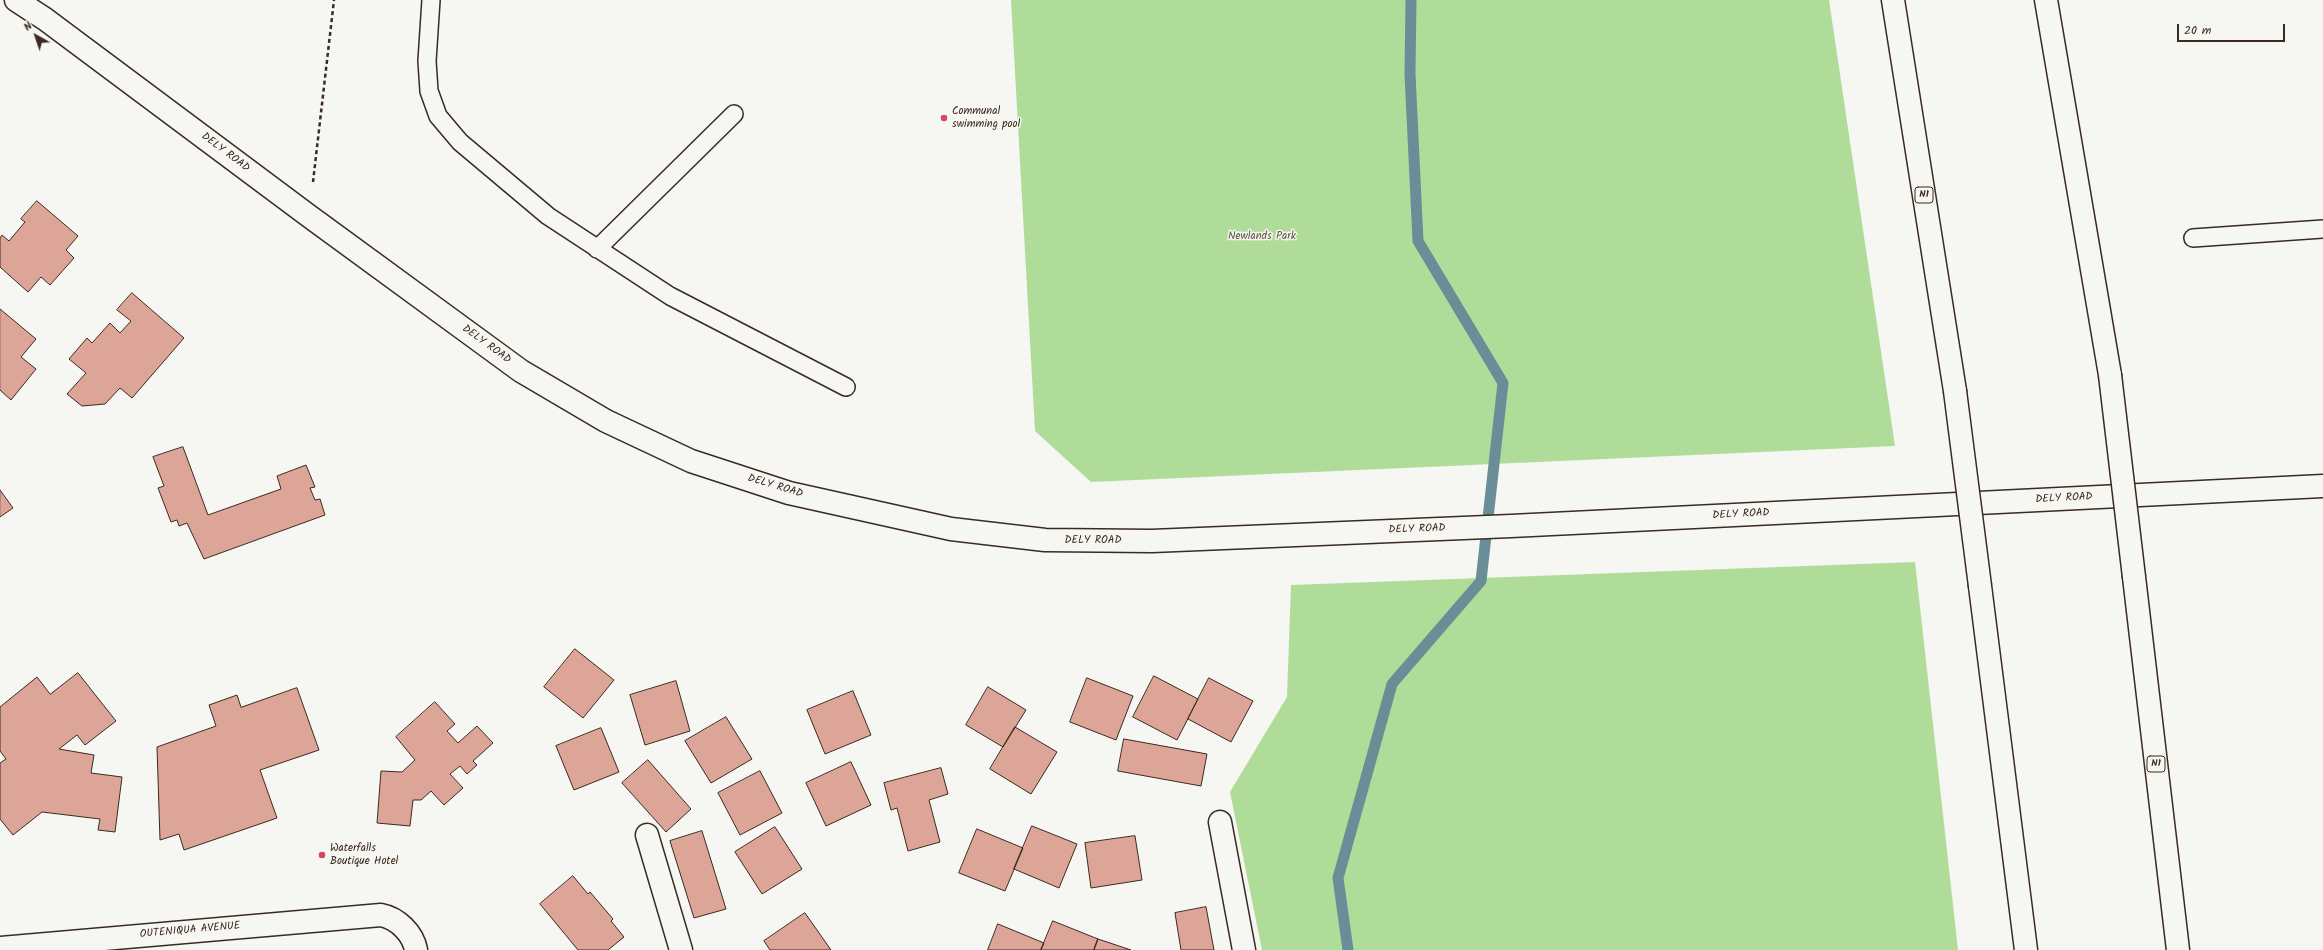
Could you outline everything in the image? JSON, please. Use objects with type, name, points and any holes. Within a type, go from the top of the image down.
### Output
[{"type":"main road","name":"DELY ROAD","points":[[16,0],[45,19],[309,216],[521,371],[606,421],[691,460],[789,493],[951,529],[1045,540],[1152,541],[1511,526],[2323,486]]},
{"type":"main road","name":"N1","points":[[1893,0],[1955,391],[2026,950]]},
{"type":"main road","name":"N1","points":[[2046,0],[2110,375],[2178,950]]},
{"type":"main road","points":[[1220,822],[1244,950]]},
{"type":"main road","points":[[647,835],[680,950]]},
{"type":"main road","name":"OUTENIQUA AVENUE","points":[[0,948],[381,915],[388,916],[404,927],[414,942],[416,950]]},
{"type":"lane","points":[[431,0],[427,61],[428,91],[438,116],[460,142],[548,216],[670,296],[846,387]]},
{"type":"lane","points":[[597,249],[734,114]]},
{"type":"lane","points":[[2192,238],[2323,229]]},
{"type":"path","points":[[309,216],[334,0]]},
{"type":"green space","name":"Newlands Park","points":[[1011,0],[1829,0],[1895,446],[1091,482],[1035,431]]},
{"type":"green space","points":[[1915,562],[1958,950],[1262,950],[1230,792],[1287,697],[1291,585]]},
{"type":"building","points":[[37,201],[78,236],[66,250],[74,258],[50,285],[41,277],[28,292],[0,267],[0,238],[2,235],[9,241],[25,222],[21,219]]},
{"type":"building","points":[[132,293],[184,338],[132,398],[120,388],[105,404],[82,406],[67,394],[86,373],[69,359],[87,338],[92,343],[110,323],[120,333],[131,321],[117,310]]},
{"type":"building","points":[[0,309],[36,339],[21,357],[36,369],[11,400],[0,390]]},
{"type":"building","points":[[183,447],[208,515],[281,489],[277,476],[306,465],[315,487],[310,488],[315,500],[320,499],[325,515],[204,559],[187,523],[179,526],[177,520],[171,522],[158,488],[164,486],[153,457]]},
{"type":"building","points":[[0,490],[13,508],[0,517]]},
{"type":"building","points":[[575,649],[614,680],[583,718],[544,687]]},
{"type":"building","points":[[78,673],[116,721],[85,745],[77,735],[59,749],[94,755],[91,773],[122,777],[115,832],[98,830],[100,819],[42,812],[13,835],[0,819],[0,763],[6,759],[0,751],[0,707],[37,677],[50,694]]},
{"type":"building","points":[[1154,676],[1198,699],[1177,740],[1133,717]]},
{"type":"building","points":[[1087,678],[1133,696],[1116,740],[1070,722]]},
{"type":"building","points":[[1209,678],[1253,701],[1231,742],[1188,719]]},
{"type":"building","points":[[676,681],[690,731],[645,745],[630,695]]},
{"type":"building","points":[[988,687],[1026,710],[1003,747],[966,725]]},
{"type":"building","points":[[297,688],[319,750],[260,770],[277,818],[184,850],[179,834],[160,840],[157,747],[216,726],[209,705],[237,695],[241,707]]},
{"type":"building","points":[[853,691],[871,735],[825,754],[807,710]]},
{"type":"building","points":[[435,702],[455,724],[447,731],[458,743],[477,726],[493,743],[473,761],[477,765],[467,774],[460,766],[450,774],[463,788],[444,805],[431,791],[421,800],[413,800],[410,826],[377,823],[381,771],[402,772],[415,760],[396,737]]},
{"type":"building","points":[[726,717],[752,759],[711,783],[685,741]]},
{"type":"building","points":[[1015,727],[1057,752],[1031,794],[990,769]]},
{"type":"building","points":[[601,728],[619,772],[574,790],[556,746]]},
{"type":"building","points":[[1124,739],[1207,754],[1201,786],[1118,771]]},
{"type":"building","points":[[648,760],[691,809],[666,832],[622,783]]},
{"type":"building","points":[[851,762],[871,805],[826,826],[806,783]]},
{"type":"building","points":[[941,768],[948,794],[929,800],[940,842],[908,851],[897,808],[891,810],[884,783]]},
{"type":"building","points":[[760,771],[782,813],[740,835],[718,793]]},
{"type":"building","points":[[1032,826],[1077,844],[1059,888],[1014,869]]},
{"type":"building","points":[[775,827],[802,869],[762,894],[735,852]]},
{"type":"building","points":[[977,829],[1023,848],[1005,891],[959,873]]},
{"type":"building","points":[[702,831],[726,909],[694,918],[670,841]]},
{"type":"building","points":[[1135,836],[1142,880],[1091,888],[1085,843]]},
{"type":"building","points":[[573,876],[588,894],[590,892],[613,919],[611,921],[624,937],[608,950],[578,950],[540,904]]},
{"type":"building","points":[[1206,907],[1214,950],[1181,950],[1175,913]]},
{"type":"building","points":[[805,913],[831,950],[770,950],[764,941]]},
{"type":"building","points":[[1053,921],[1098,939],[1094,950],[1041,950]]},
{"type":"building","points":[[998,924],[1044,943],[1041,950],[988,950]]},
{"type":"building","points":[[1098,939],[1131,950],[1094,950]]},
{"type":"waterway","points":[[1348,950],[1338,878],[1392,684],[1481,581],[1503,383],[1418,241],[1410,74],[1411,0]]},
{"type":"place","name":"Communal swimming pool","points":[[944,118]]},
{"type":"place","name":"Waterfalls Boutique Hotel","points":[[322,855]]}]
